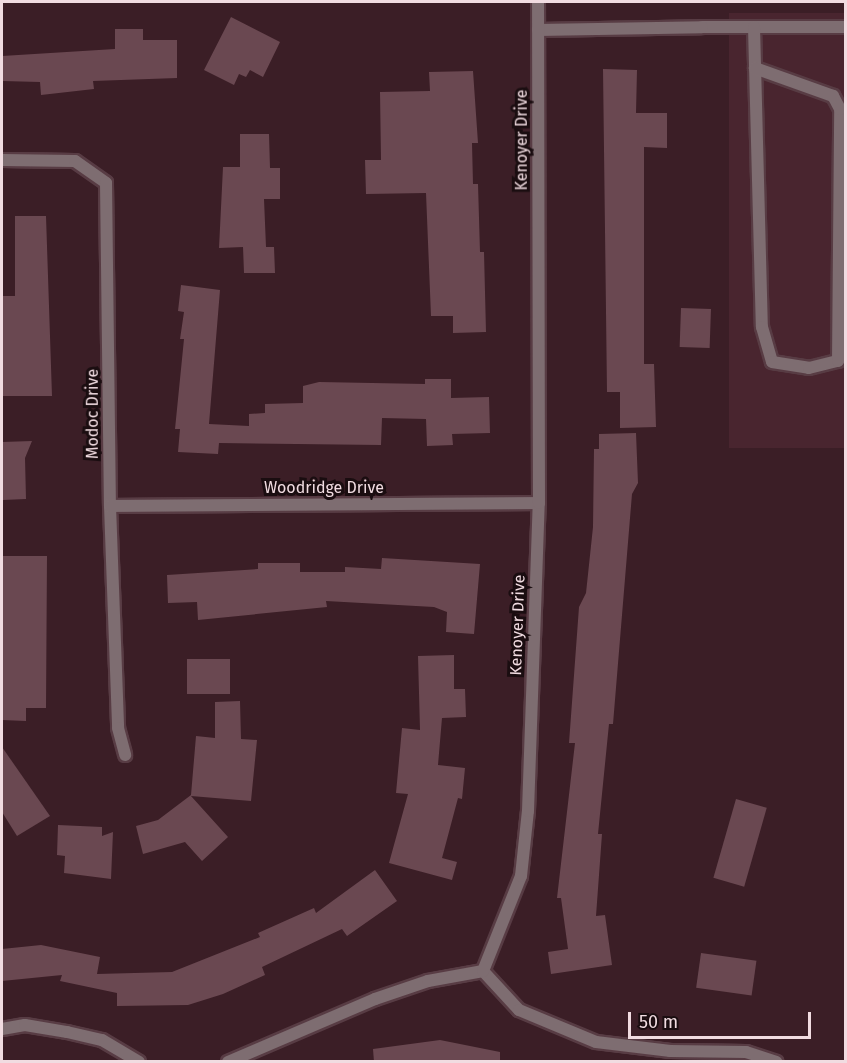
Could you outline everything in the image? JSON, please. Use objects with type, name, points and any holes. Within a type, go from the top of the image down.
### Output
[{"type":"street","name":"Kenoyer Drive","points":[[483,971],[521,876],[528,811],[539,503],[538,2]]},
{"type":"street","points":[[754,27],[755,68],[762,327],[772,362],[809,368],[838,361],[840,109],[833,96],[755,68]]},
{"type":"street","points":[[538,30],[846,27]]},
{"type":"street","name":"Modoc Drive","points":[[2,160],[75,161],[106,183],[110,506],[118,728],[125,755]]},
{"type":"street","name":"Woodridge Drive","points":[[110,506],[539,503]]},
{"type":"street","points":[[228,1062],[375,999],[428,981],[483,971],[519,1010],[596,1042],[670,1051],[746,1052],[776,1062]]},
{"type":"street","points":[[2,1029],[26,1025],[102,1040],[139,1062]]},
{"type":"shaded area","points":[[729,13],[845,13],[845,448],[729,448]]},
{"type":"building","points":[[231,17],[280,42],[263,77],[250,70],[246,77],[239,74],[234,85],[204,70]]},
{"type":"building","points":[[115,29],[143,29],[143,40],[177,40],[177,78],[93,81],[94,89],[41,95],[40,82],[2,81],[2,56],[115,49]]},
{"type":"building","points":[[603,69],[637,70],[636,113],[667,113],[667,148],[644,147],[644,364],[654,364],[656,427],[620,428],[620,392],[607,392]]},
{"type":"building","points":[[473,71],[478,143],[472,143],[473,184],[478,184],[480,252],[484,252],[486,332],[453,333],[453,316],[431,316],[426,193],[366,194],[365,160],[381,160],[380,92],[430,91],[429,72]]},
{"type":"building","points":[[240,134],[269,134],[270,168],[280,168],[280,199],[264,199],[266,247],[274,247],[275,273],[244,273],[243,247],[219,248],[223,167],[240,167]]},
{"type":"building","points":[[15,216],[46,216],[52,396],[2,396],[2,296],[15,296]]},
{"type":"building","points":[[181,285],[220,290],[209,424],[249,426],[249,414],[265,413],[265,404],[303,403],[303,386],[319,382],[425,384],[425,379],[451,379],[451,398],[489,397],[490,433],[452,434],[453,445],[427,446],[426,419],[382,418],[381,445],[219,443],[218,454],[178,452],[180,429],[175,429],[184,339],[180,339],[184,312],[178,311]]},
{"type":"building","points":[[681,308],[711,309],[710,348],[680,347]]},
{"type":"building","points":[[636,433],[638,483],[632,494],[613,724],[609,724],[598,834],[602,834],[596,916],[605,915],[612,965],[551,974],[548,952],[568,949],[561,898],[557,898],[575,743],[569,743],[579,607],[586,593],[593,527],[594,449],[599,449],[599,434]]},
{"type":"building","points":[[32,441],[25,458],[26,499],[3,500],[2,442]]},
{"type":"building","points":[[2,556],[47,556],[46,708],[26,708],[26,721],[2,720]]},
{"type":"building","points":[[382,558],[480,564],[474,634],[446,632],[447,612],[434,607],[326,601],[327,607],[198,620],[197,602],[168,603],[167,575],[258,569],[258,563],[300,563],[300,572],[345,572],[345,567],[381,569]]},
{"type":"building","points":[[454,655],[454,689],[465,689],[466,717],[442,718],[438,765],[465,768],[462,799],[458,798],[442,858],[457,862],[452,880],[389,863],[408,794],[396,793],[402,728],[420,730],[418,656]]},
{"type":"building","points":[[187,659],[230,659],[230,694],[187,694]]},
{"type":"building","points":[[240,701],[241,739],[257,740],[251,801],[191,796],[228,837],[202,861],[185,842],[143,854],[136,826],[158,820],[191,795],[196,736],[215,738],[215,702]]},
{"type":"building","points":[[2,747],[50,816],[17,836],[2,812]]},
{"type":"building","points":[[736,799],[767,808],[744,887],[713,878]]},
{"type":"building","points":[[58,825],[102,827],[102,836],[113,832],[111,879],[64,873],[65,856],[57,855]]},
{"type":"building","points":[[375,870],[397,901],[347,936],[342,929],[262,967],[265,975],[223,994],[188,1005],[117,1006],[117,993],[60,981],[62,975],[2,981],[2,949],[41,945],[100,957],[97,974],[172,972],[260,937],[258,933],[314,908],[316,913]]},
{"type":"building","points":[[701,953],[756,961],[752,995],[696,988]]},
{"type":"building","points":[[440,1040],[500,1052],[500,1062],[374,1062],[373,1049]]}]
